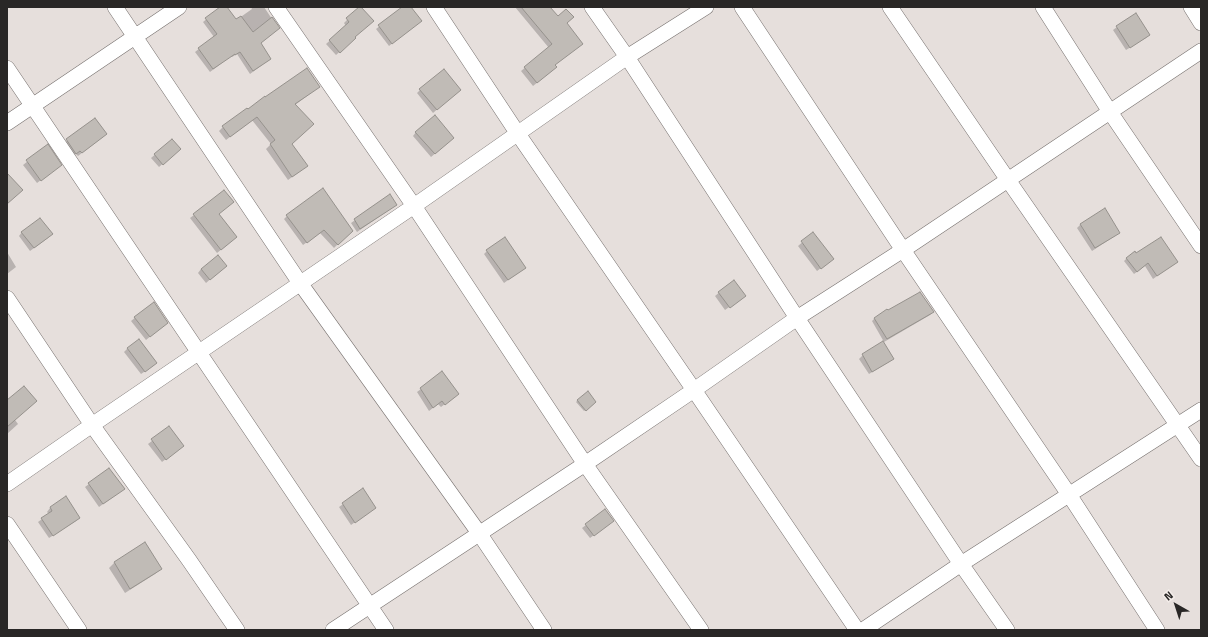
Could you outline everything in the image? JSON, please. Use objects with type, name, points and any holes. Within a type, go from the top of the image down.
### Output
[{"type":"street","points":[[115,7],[300,283],[479,533],[544,630]]},
{"type":"street","points":[[7,123],[179,7]]},
{"type":"street","points":[[276,7],[414,206],[585,464],[701,630]]},
{"type":"street","points":[[434,7],[518,134],[857,630]]},
{"type":"street","points":[[592,7],[627,57],[797,318],[1006,630]]},
{"type":"street","points":[[7,484],[414,206],[627,57],[706,7]]},
{"type":"street","points":[[742,7],[903,250],[1070,496],[1157,630]]},
{"type":"street","points":[[890,7],[1201,459]]},
{"type":"street","points":[[1043,7],[1110,112],[1201,246]]},
{"type":"street","points":[[1191,7],[1201,22]]},
{"type":"street","points":[[332,630],[585,464],[797,318],[903,250],[1201,51]]},
{"type":"street","points":[[7,68],[386,630]]},
{"type":"street","points":[[7,298],[92,425],[189,560],[237,630]]},
{"type":"street","points":[[863,630],[961,564],[1070,496],[1201,410]]},
{"type":"street","points":[[7,524],[79,630]]},
{"type":"building","points":[[220,7],[227,7],[236,19],[241,16],[253,32],[272,17],[280,28],[261,43],[271,59],[253,71],[240,52],[213,69],[198,48],[217,34],[205,18]]},
{"type":"building","points":[[361,7],[374,21],[355,37],[356,38],[340,53],[329,40],[349,22],[346,18]]},
{"type":"building","points":[[402,7],[411,7],[422,21],[392,44],[378,25]]},
{"type":"building","points":[[521,7],[550,7],[558,16],[566,9],[574,17],[567,23],[583,44],[555,65],[557,67],[537,83],[524,67],[552,44]]},
{"type":"building","points":[[1136,13],[1150,35],[1130,48],[1116,26]]},
{"type":"building","points":[[307,68],[320,87],[295,104],[314,124],[292,144],[308,166],[292,177],[270,144],[275,140],[257,117],[230,137],[222,126]]},
{"type":"building","points":[[444,69],[461,90],[437,110],[419,89]]},
{"type":"building","points":[[435,115],[454,138],[435,154],[415,132]]},
{"type":"building","points":[[95,118],[107,134],[82,153],[80,151],[76,154],[66,139]]},
{"type":"building","points":[[172,139],[181,149],[163,165],[154,154]]},
{"type":"building","points":[[48,144],[62,165],[41,181],[26,160]]},
{"type":"building","points":[[7,173],[23,190],[7,204]]},
{"type":"building","points":[[323,188],[353,231],[338,245],[324,230],[307,243],[286,215]]},
{"type":"building","points":[[224,190],[234,202],[219,214],[237,237],[221,250],[193,214]]},
{"type":"building","points":[[390,194],[397,205],[360,229],[354,219]]},
{"type":"building","points":[[1105,208],[1120,233],[1095,248],[1080,224]]},
{"type":"building","points":[[40,218],[53,234],[34,248],[21,232]]},
{"type":"building","points":[[813,232],[834,259],[821,269],[801,241]]},
{"type":"building","points":[[505,237],[526,268],[508,280],[486,250]]},
{"type":"building","points":[[1161,237],[1178,262],[1157,276],[1148,263],[1137,272],[1126,258],[1135,251],[1136,253]]},
{"type":"building","points":[[218,255],[227,266],[210,280],[201,269]]},
{"type":"building","points":[[734,280],[746,296],[730,308],[718,292]]},
{"type":"building","points":[[920,292],[934,312],[887,339],[874,318],[887,309],[888,310]]},
{"type":"building","points":[[154,302],[168,323],[150,337],[134,317]]},
{"type":"building","points":[[139,339],[157,363],[145,372],[127,348]]},
{"type":"building","points":[[883,341],[894,359],[872,372],[862,354]]},
{"type":"building","points":[[442,371],[459,394],[445,405],[442,401],[433,408],[420,388]]},
{"type":"building","points":[[24,386],[37,401],[7,427],[7,400]]},
{"type":"building","points":[[588,391],[596,402],[586,411],[577,400]]},
{"type":"building","points":[[169,426],[184,446],[166,460],[151,439]]},
{"type":"building","points":[[109,468],[125,489],[103,504],[88,483]]},
{"type":"building","points":[[363,488],[376,508],[355,523],[342,503]]},
{"type":"building","points":[[66,496],[80,518],[53,536],[41,518],[52,511],[50,507]]},
{"type":"building","points":[[605,509],[614,521],[594,536],[585,524]]},
{"type":"building","points":[[145,542],[162,569],[130,589],[114,562]]}]
